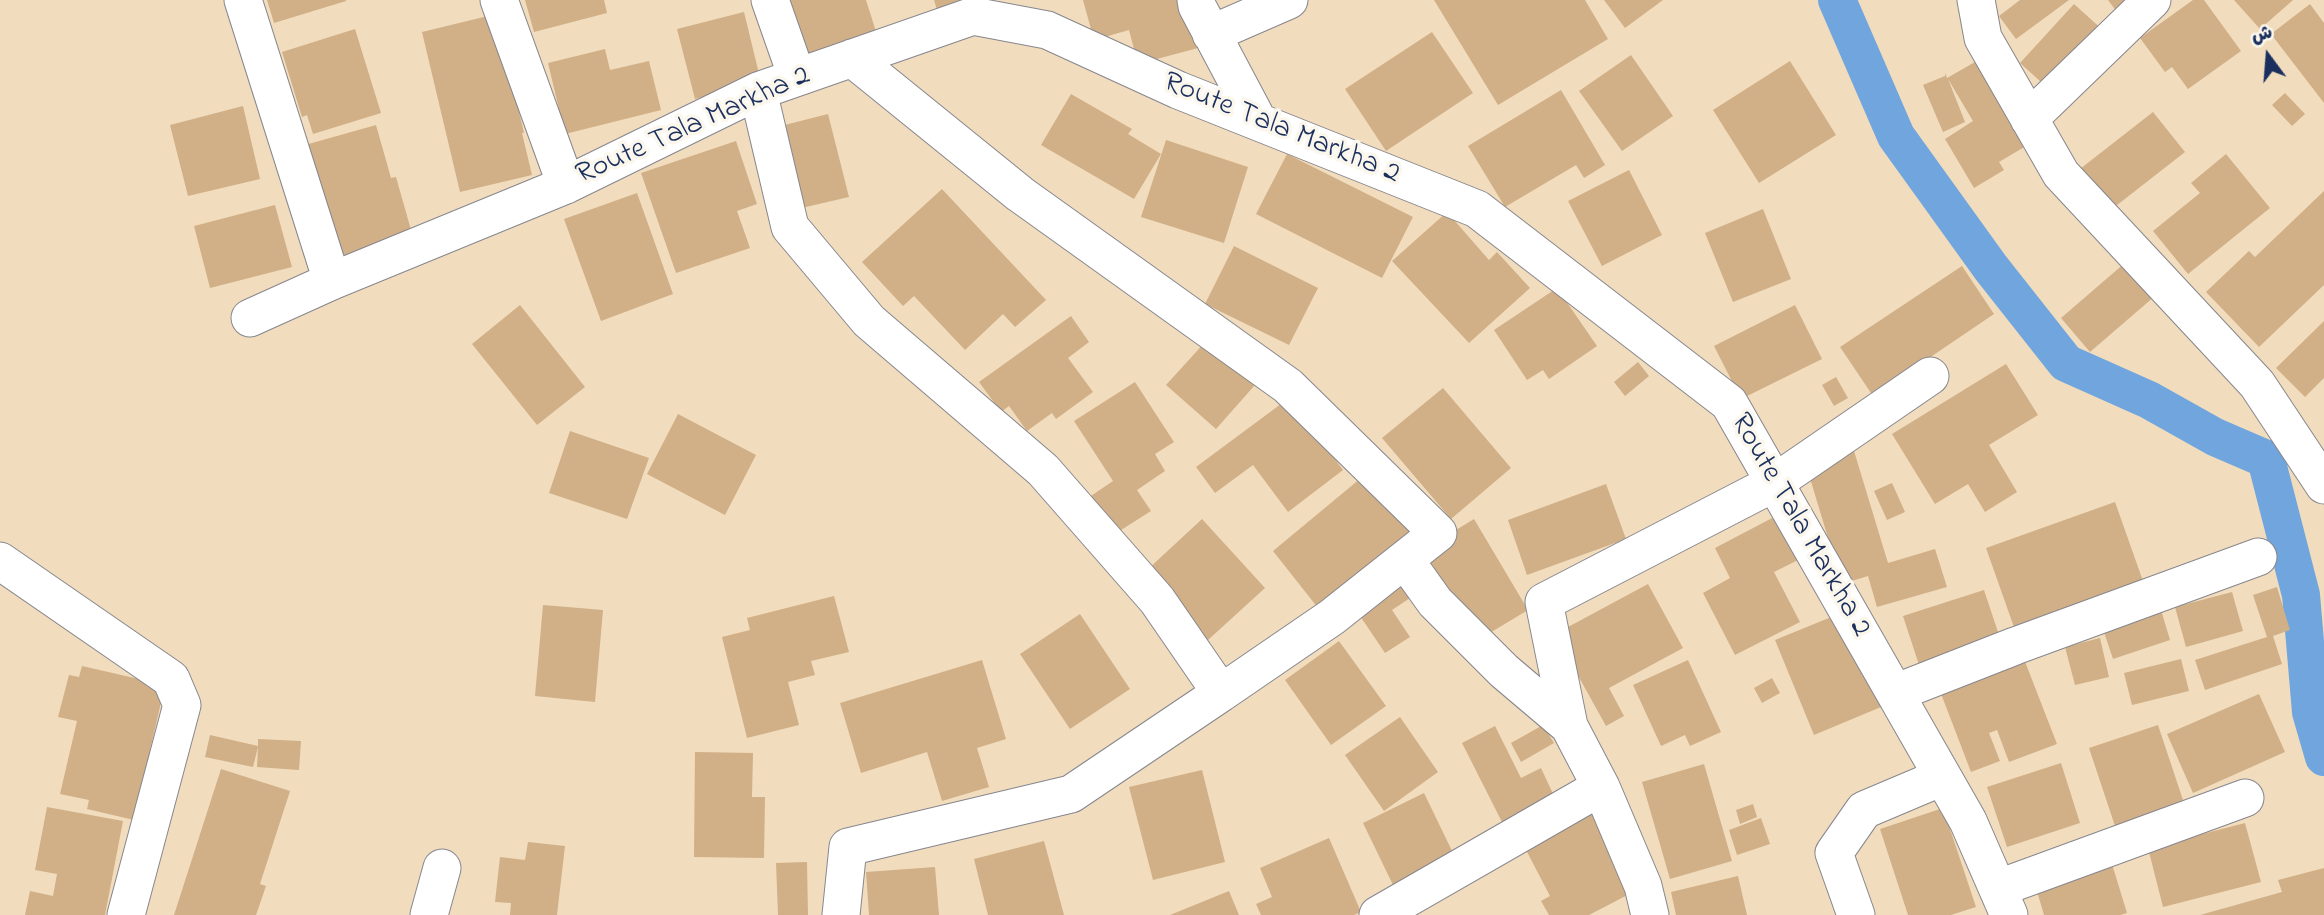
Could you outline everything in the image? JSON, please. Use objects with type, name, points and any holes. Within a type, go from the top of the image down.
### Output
[{"type":"street","points":[[243,0],[332,281]]},
{"type":"street","points":[[499,0],[566,185]]},
{"type":"street","points":[[771,0],[797,77]]},
{"type":"street","points":[[1196,0],[1211,34],[1258,121]]},
{"type":"street","points":[[1211,34],[1289,0]]},
{"type":"street","points":[[1976,0],[1983,38],[2061,174],[2257,384],[2324,485]]},
{"type":"street","points":[[2029,119],[2152,0]]},
{"type":"street","name":"Route Tala Markha 2","points":[[250,318],[332,281],[566,185],[758,91],[973,16],[1042,15],[1178,90],[1477,209],[1729,403],[1968,821],[2004,902]]},
{"type":"street","points":[[841,915],[848,847],[1071,793],[1332,617],[1438,533],[1288,386],[1020,194],[852,58]]},
{"type":"street","points":[[758,91],[790,226],[869,321],[1044,470],[1157,600],[1222,693]]},
{"type":"street","points":[[1650,915],[1643,886],[1601,787],[1569,726],[1544,602],[1774,483],[1930,376]]},
{"type":"street","points":[[1895,693],[2258,557]]},
{"type":"street","points":[[1405,560],[1435,602],[1504,671],[1569,726]]},
{"type":"street","points":[[0,561],[171,680],[182,705],[127,915]]},
{"type":"street","points":[[1856,915],[1834,853],[1864,810],[1942,777]]},
{"type":"street","points":[[1378,915],[1601,787]]},
{"type":"street","points":[[2004,902],[2245,798]]},
{"type":"street","points":[[429,915],[442,868]]},
{"type":"building","points":[[267,0],[346,0],[346,1],[274,23]]},
{"type":"building","points":[[525,0],[604,0],[607,13],[534,32]]},
{"type":"building","points":[[776,0],[866,0],[879,41],[798,67]]},
{"type":"building","points":[[934,0],[978,0],[938,13]]},
{"type":"building","points":[[1083,0],[1185,0],[1198,48],[1138,64],[1129,30],[1094,40]]},
{"type":"building","points":[[1434,0],[1585,0],[1608,39],[1498,105]]},
{"type":"building","points":[[1604,0],[1663,0],[1625,28]]},
{"type":"building","points":[[2020,0],[2069,0],[2016,39],[1999,16]]},
{"type":"building","points":[[2108,0],[2141,0],[2120,16]]},
{"type":"building","points":[[2193,0],[2204,0],[2241,51],[2188,89],[2172,67],[2165,72],[2140,38]]},
{"type":"building","points":[[2234,0],[2293,0],[2260,29]]},
{"type":"building","points":[[2074,4],[2105,32],[2051,91],[2020,63]]},
{"type":"building","points":[[2310,4],[2324,23],[2324,103],[2271,34]]},
{"type":"building","points":[[744,12],[761,82],[695,99],[677,29]]},
{"type":"building","points":[[496,14],[532,175],[460,192],[422,32]]},
{"type":"building","points":[[355,29],[381,113],[313,134],[307,115],[302,117],[282,52]]},
{"type":"building","points":[[1432,32],[1473,93],[1386,151],[1345,89]]},
{"type":"building","points":[[605,49],[610,70],[649,61],[661,110],[565,134],[548,63]]},
{"type":"building","points":[[1631,55],[1673,116],[1622,151],[1579,91]]},
{"type":"building","points":[[1790,61],[1836,135],[1759,183],[1713,110]]},
{"type":"building","points":[[1975,62],[2026,146],[1999,162],[2004,170],[1974,188],[1945,139],[1973,121],[1948,79],[1965,122],[1943,132],[1923,85],[1945,76],[1945,73],[1947,78]]},
{"type":"building","points":[[1561,90],[1605,165],[1584,178],[1576,165],[1505,207],[1468,146]]},
{"type":"building","points":[[2285,93],[2305,114],[2292,126],[2272,105]]},
{"type":"building","points":[[1071,94],[1132,129],[1128,134],[1161,154],[1134,199],[1041,145]]},
{"type":"building","points":[[243,106],[260,179],[188,196],[170,125]]},
{"type":"building","points":[[2153,112],[2185,152],[2112,209],[2080,169]]},
{"type":"building","points":[[828,114],[849,197],[793,210],[773,128]]},
{"type":"building","points":[[376,125],[391,178],[396,177],[413,237],[337,258],[305,145]]},
{"type":"building","points":[[1166,140],[1248,167],[1224,243],[1141,217]]},
{"type":"building","points":[[736,141],[757,204],[737,211],[750,248],[676,273],[641,173]]},
{"type":"building","points":[[1287,154],[1413,217],[1382,278],[1256,214]]},
{"type":"building","points":[[2226,154],[2270,208],[2188,274],[2153,231],[2200,193],[2191,183]]},
{"type":"building","points":[[1629,170],[1662,235],[1602,266],[1568,201]]},
{"type":"building","points":[[942,189],[1046,300],[1015,327],[1003,314],[965,350],[914,296],[903,306],[862,262]]},
{"type":"building","points":[[2324,191],[2324,285],[2259,347],[2206,292],[2249,251],[2255,257]]},
{"type":"building","points":[[637,193],[673,294],[601,321],[564,219]]},
{"type":"building","points":[[275,205],[292,267],[210,288],[194,226]]},
{"type":"building","points":[[1763,209],[1791,279],[1733,302],[1705,233]]},
{"type":"building","points":[[1447,212],[1489,260],[1497,252],[1530,288],[1469,343],[1392,261]]},
{"type":"building","points":[[1234,246],[1318,288],[1289,345],[1205,304]]},
{"type":"building","points":[[2126,262],[2155,296],[2090,352],[2061,318]]},
{"type":"building","points":[[1962,266],[1994,314],[1873,396],[1840,347]]},
{"type":"building","points":[[1557,288],[1597,346],[1549,379],[1543,370],[1527,380],[1494,330]]},
{"type":"building","points":[[520,305],[585,387],[537,425],[472,344]]},
{"type":"building","points":[[1795,305],[1822,359],[1741,399],[1714,346]]},
{"type":"building","points":[[1071,316],[1089,342],[1068,358],[1093,392],[1056,419],[1052,413],[1027,431],[1009,406],[1001,412],[979,382]]},
{"type":"building","points":[[2324,321],[2324,378],[2305,397],[2276,368]]},
{"type":"building","points":[[1206,341],[1255,385],[1216,429],[1166,385]]},
{"type":"building","points":[[1638,362],[1649,376],[1625,396],[1614,382]]},
{"type":"building","points":[[2006,364],[2038,415],[1989,445],[2017,492],[1985,512],[1968,484],[1935,504],[1892,434]]},
{"type":"building","points":[[1836,377],[1848,398],[1834,406],[1822,385]]},
{"type":"building","points":[[1135,382],[1174,442],[1155,454],[1165,471],[1137,490],[1151,511],[1110,537],[1085,500],[1113,481],[1074,421]]},
{"type":"building","points":[[1443,388],[1511,468],[1451,519],[1382,438]]},
{"type":"building","points":[[1289,398],[1343,470],[1288,512],[1253,465],[1215,493],[1196,467]]},
{"type":"building","points":[[678,414],[756,455],[725,515],[647,474]]},
{"type":"building","points":[[570,431],[649,458],[627,519],[549,493]]},
{"type":"building","points":[[1854,451],[1888,563],[1935,549],[1947,587],[1877,607],[1868,576],[1842,584],[1806,465]]},
{"type":"building","points":[[1367,473],[1418,536],[1322,613],[1273,551]]},
{"type":"building","points":[[1892,483],[1905,512],[1887,520],[1874,491]]},
{"type":"building","points":[[1606,484],[1626,539],[1527,575],[1508,520]]},
{"type":"building","points":[[2115,502],[2144,584],[2015,630],[1986,548]]},
{"type":"building","points":[[1776,516],[1798,560],[1774,572],[1800,622],[1735,655],[1703,593],[1730,578],[1715,548]]},
{"type":"building","points":[[1202,519],[1265,588],[1208,640],[1146,571]]},
{"type":"building","points":[[1474,519],[1528,610],[1478,640],[1423,550]]},
{"type":"building","points":[[1403,574],[1416,594],[1392,610],[1410,637],[1385,653],[1354,607]]},
{"type":"building","points":[[1648,584],[1683,648],[1609,688],[1624,716],[1606,726],[1555,634]]},
{"type":"building","points":[[2277,587],[2290,630],[2273,636],[2282,664],[2205,690],[2195,660],[2267,637],[2253,595]]},
{"type":"building","points":[[1984,590],[2001,641],[1920,668],[1903,616]]},
{"type":"building","points":[[2232,592],[2243,631],[2186,647],[2175,607]]},
{"type":"building","points":[[834,596],[849,652],[811,661],[815,675],[788,682],[799,725],[747,738],[722,637],[750,630],[747,618]]},
{"type":"building","points":[[543,605],[603,610],[595,702],[535,696]]},
{"type":"building","points":[[2161,610],[2170,640],[2113,659],[2103,629]]},
{"type":"building","points":[[1841,613],[1881,707],[1814,735],[1775,640]]},
{"type":"building","points":[[1080,614],[1130,689],[1070,729],[1020,654]]},
{"type":"building","points":[[2100,638],[2109,677],[2075,685],[2065,647]]},
{"type":"building","points":[[1339,641],[1386,706],[1331,745],[1285,680]]},
{"type":"building","points":[[2024,659],[2057,744],[2009,762],[1997,730],[1989,733],[2000,761],[1971,772],[1940,691]]},
{"type":"building","points":[[2181,659],[2189,691],[2132,705],[2124,673]]},
{"type":"building","points":[[982,660],[1006,739],[977,748],[989,787],[942,801],[927,752],[861,773],[840,703]]},
{"type":"building","points":[[1688,660],[1721,732],[1690,746],[1685,735],[1661,746],[1633,685]]},
{"type":"building","points":[[82,666],[165,685],[134,820],[87,809],[89,800],[60,794],[77,721],[58,717],[69,675],[79,677]]},
{"type":"building","points":[[1772,678],[1780,693],[1762,703],[1754,688]]},
{"type":"building","points":[[2259,694],[2285,752],[2193,793],[2167,734]]},
{"type":"building","points":[[1400,717],[1438,772],[1384,811],[1345,755]]},
{"type":"building","points":[[1543,725],[1554,743],[1521,762],[1511,743]]},
{"type":"building","points":[[2158,725],[2184,803],[2115,826],[2089,748]]},
{"type":"building","points":[[1495,726],[1521,778],[1541,768],[1554,796],[1502,822],[1462,743]]},
{"type":"building","points":[[210,735],[258,746],[258,739],[301,741],[299,770],[257,767],[258,747],[253,767],[205,757]]},
{"type":"building","points":[[695,752],[753,753],[752,797],[765,797],[764,858],[694,857]]},
{"type":"building","points":[[2061,763],[2080,823],[2007,847],[1987,787]]},
{"type":"building","points":[[1704,764],[1732,861],[1670,879],[1642,782]]},
{"type":"building","points":[[221,769],[290,791],[260,884],[266,886],[256,915],[174,915]]},
{"type":"building","points":[[1202,770],[1225,862],[1153,880],[1129,787]]},
{"type":"building","points":[[1424,793],[1454,855],[1393,885],[1363,823]]},
{"type":"building","points":[[1753,804],[1757,817],[1740,824],[1736,810]]},
{"type":"building","points":[[47,807],[123,821],[105,915],[25,915],[30,891],[53,896],[57,874],[35,870]]},
{"type":"building","points":[[1943,808],[1976,907],[1951,915],[1908,915],[1880,829]]},
{"type":"building","points":[[1597,810],[1639,889],[1589,915],[1549,915],[1541,901],[1550,896],[1525,848]]},
{"type":"building","points":[[1761,818],[1770,844],[1737,855],[1729,830]]},
{"type":"building","points":[[2245,823],[2261,882],[2163,907],[2148,848]]},
{"type":"building","points":[[1329,838],[1361,912],[1354,915],[1261,915],[1256,904],[1272,897],[1260,868]]},
{"type":"building","points":[[1044,841],[1064,915],[988,915],[974,859]]},
{"type":"building","points":[[528,842],[565,846],[557,915],[510,915],[511,903],[495,902],[500,857],[525,860]]},
{"type":"building","points":[[807,862],[808,915],[778,915],[776,863]]},
{"type":"building","points":[[2112,864],[2127,913],[2044,915],[2036,888]]},
{"type":"building","points":[[935,867],[939,915],[869,915],[866,872]]},
{"type":"building","points":[[2324,868],[2324,915],[2200,915],[2282,892],[2278,880]]},
{"type":"building","points":[[1738,876],[1747,915],[1676,915],[1671,892]]},
{"type":"building","points":[[1229,891],[1239,915],[1170,915]]},
{"type":"waterway","points":[[1837,0],[1896,136],[1991,268],[2066,363],[2149,400],[2215,437],[2266,459],[2301,595],[2311,712],[2324,757]]}]
